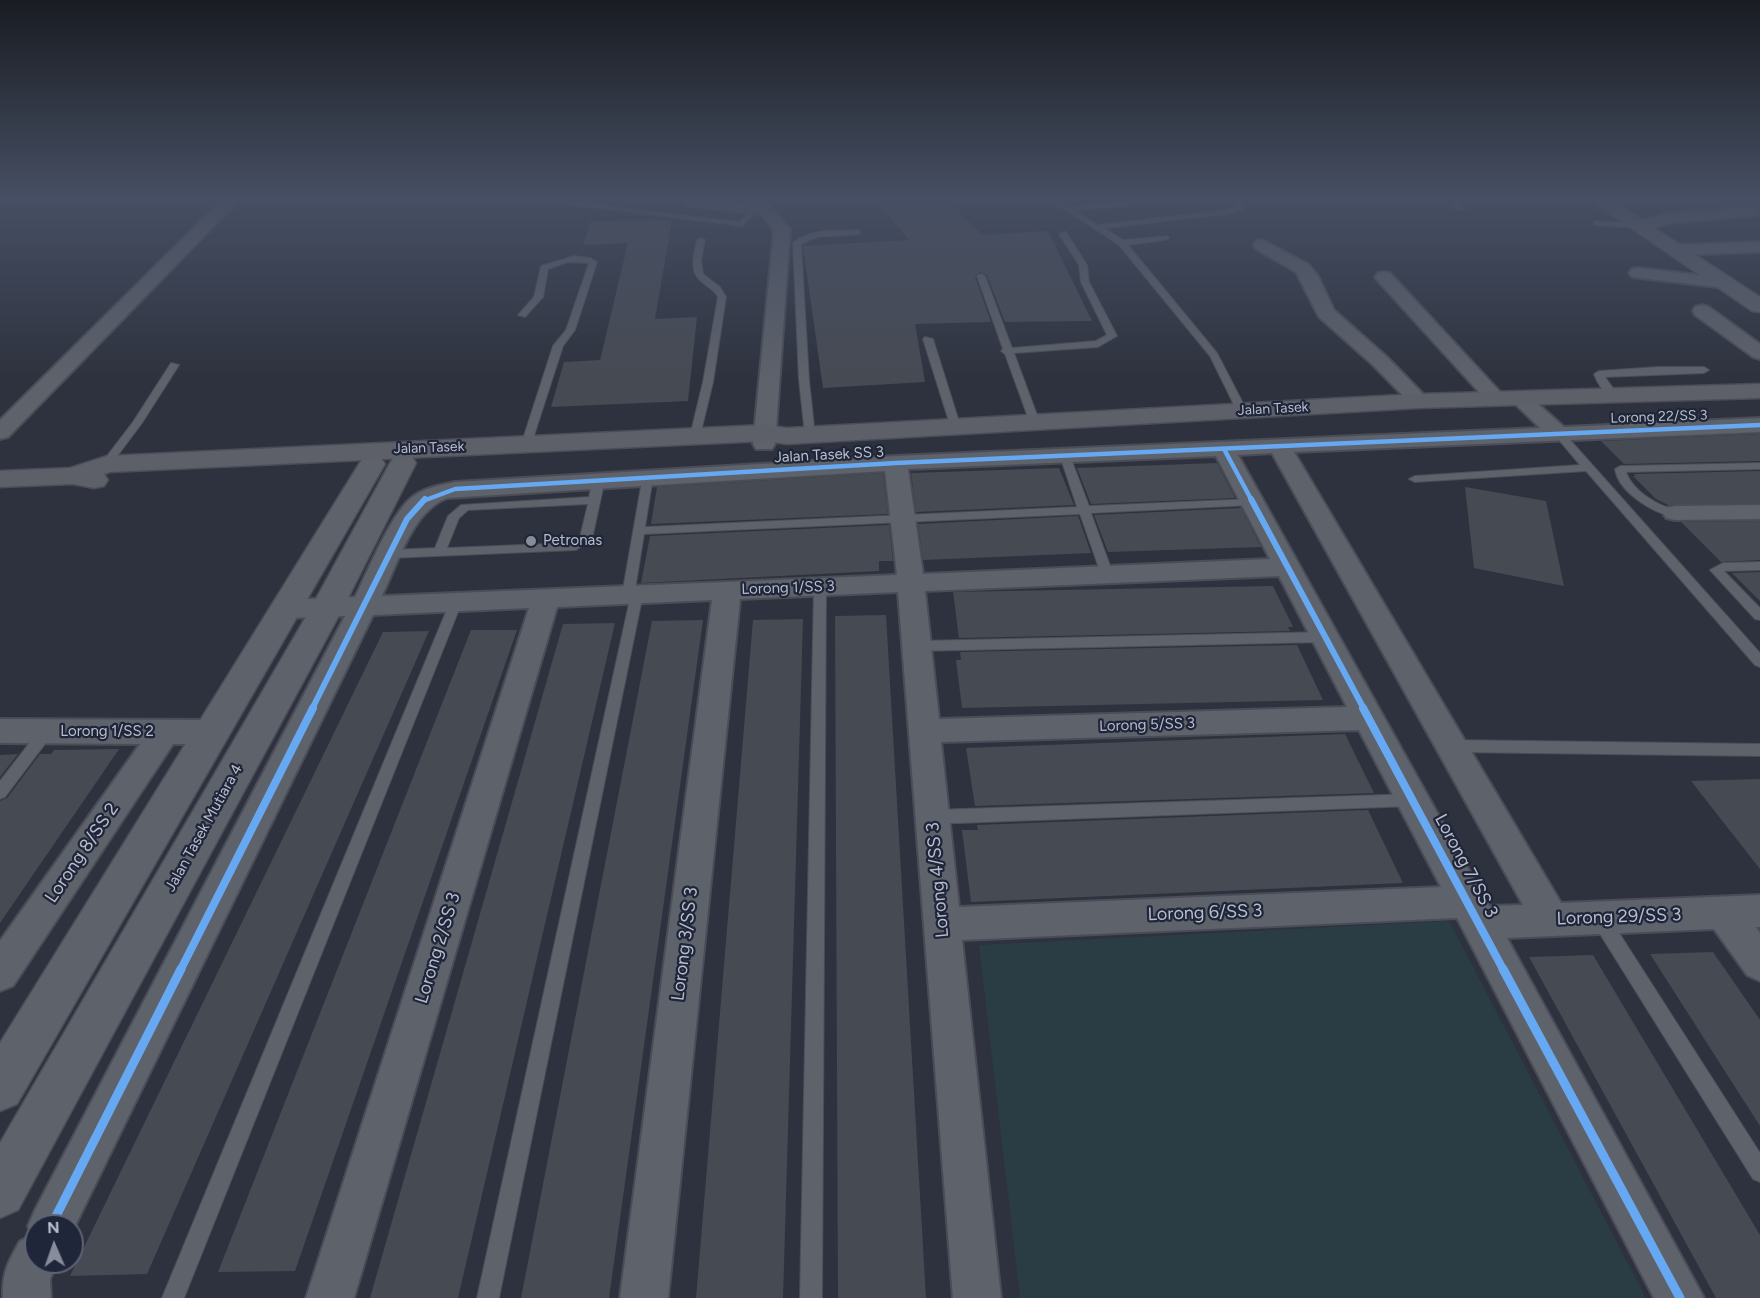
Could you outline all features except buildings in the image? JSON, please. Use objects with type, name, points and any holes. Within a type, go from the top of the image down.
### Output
[{"type":"main road","name":"Jalan Tasek","points":[[91,473],[384,457],[620,454],[781,437],[1419,401],[1760,391]]},
{"type":"main road","name":"Jalan Tasek","points":[[0,479],[384,457],[526,445],[695,436],[781,437]]},
{"type":"street","points":[[0,432],[170,262]]},
{"type":"street","points":[[781,437],[782,262]]},
{"type":"street","points":[[1291,262],[1310,276],[1326,314],[1380,361],[1419,401]]},
{"type":"street","points":[[1693,262],[1760,306]]},
{"type":"street","points":[[1638,273],[1725,283]]},
{"type":"street","points":[[1384,277],[1507,398],[1559,434]]},
{"type":"street","points":[[1702,311],[1760,353]]},
{"type":"street","name":"Lorong 22/SS 3","points":[[1280,447],[1760,425]]},
{"type":"street","points":[[1280,447],[1551,920]]},
{"type":"street","name":"Jalan Tasek SS 3","points":[[390,554],[416,504],[437,492],[597,490],[646,477],[896,463],[1280,447]]},
{"type":"street","name":"Lorong 7/SS 3","points":[[1224,449],[1680,1298]]},
{"type":"street","points":[[597,490],[620,454]]},
{"type":"street","points":[[0,1087],[287,609],[384,457]]},
{"type":"street","name":"Jalan Tasek Mutiara 4","points":[[0,1192],[345,607],[384,457]]},
{"type":"street","name":"Lorong 4/SS 3","points":[[896,463],[911,583],[977,1298]]},
{"type":"street","points":[[1675,513],[1760,512]]},
{"type":"street","points":[[57,1214],[345,607],[390,554]]},
{"type":"street","name":"Lorong 1/SS 3","points":[[287,609],[1288,567]]},
{"type":"street","name":"Lorong 3/SS 3","points":[[644,1298],[727,591]]},
{"type":"street","name":"Lorong 2/SS 3","points":[[330,1298],[546,598]]},
{"type":"street","name":"Lorong 5/SS 3","points":[[924,731],[1370,718]]},
{"type":"street","name":"Lorong 1/SS 2","points":[[0,731],[213,732]]},
{"type":"street","name":"Lorong 8/SS 2","points":[[0,973],[164,733]]},
{"type":"street","name":"Lorong 29/SS 3","points":[[1473,912],[1551,920],[1760,911]]},
{"type":"street","name":"Lorong 6/SS 3","points":[[942,924],[1473,912]]},
{"type":"street","points":[[1723,913],[1760,963]]},
{"type":"street","points":[[27,1298],[28,1274]]},
{"type":"lane","points":[[522,315],[538,300],[542,292],[544,268],[563,262]]},
{"type":"lane","points":[[526,445],[558,346],[570,330],[592,262]]},
{"type":"lane","points":[[695,436],[710,374],[722,297],[715,284],[701,277],[698,262]]},
{"type":"lane","points":[[781,437],[804,380],[798,262]]},
{"type":"lane","points":[[1006,351],[1098,344],[1112,336],[1085,282],[1081,262]]},
{"type":"lane","points":[[1137,262],[1214,356],[1242,411]]},
{"type":"lane","points":[[981,276],[1006,351],[1035,423]]},
{"type":"lane","points":[[927,339],[956,428]]},
{"type":"lane","points":[[91,473],[137,423],[174,365]]},
{"type":"lane","points":[[1613,395],[1600,380],[1599,374],[1647,370],[1704,370]]},
{"type":"lane","points":[[1559,434],[1760,662]]},
{"type":"lane","points":[[1065,456],[1107,574]]},
{"type":"lane","points":[[1675,513],[1664,513],[1650,504],[1621,476],[1620,469],[1760,466]]},
{"type":"lane","points":[[1415,479],[1587,468]]},
{"type":"lane","points":[[488,1298],[632,595],[646,477]]},
{"type":"lane","points":[[390,554],[439,553],[572,548],[586,538],[597,490],[465,507],[454,516],[439,553]]},
{"type":"lane","points":[[638,531],[1253,502]]},
{"type":"lane","points":[[1760,566],[1723,567],[1716,570],[1760,616]]},
{"type":"lane","points":[[811,1298],[820,586]]},
{"type":"lane","points":[[173,1298],[456,602]]},
{"type":"lane","points":[[916,646],[1326,637]]},
{"type":"lane","points":[[0,793],[46,732]]},
{"type":"lane","points":[[1451,746],[1760,750]]},
{"type":"lane","points":[[932,817],[1413,800]]},
{"type":"lane","points":[[1600,918],[1760,1172]]},
{"type":"shaded area","points":[[1449,921],[1646,1298],[1020,1298],[979,945]]},
{"type":"cycle path","points":[[57,1214],[407,519],[413,510],[429,497],[455,489],[896,463],[1760,425]]},
{"type":"cycle path","points":[[1224,449],[1680,1298]]},
{"type":"place","name":"Petronas","points":[[531,541]]}]
